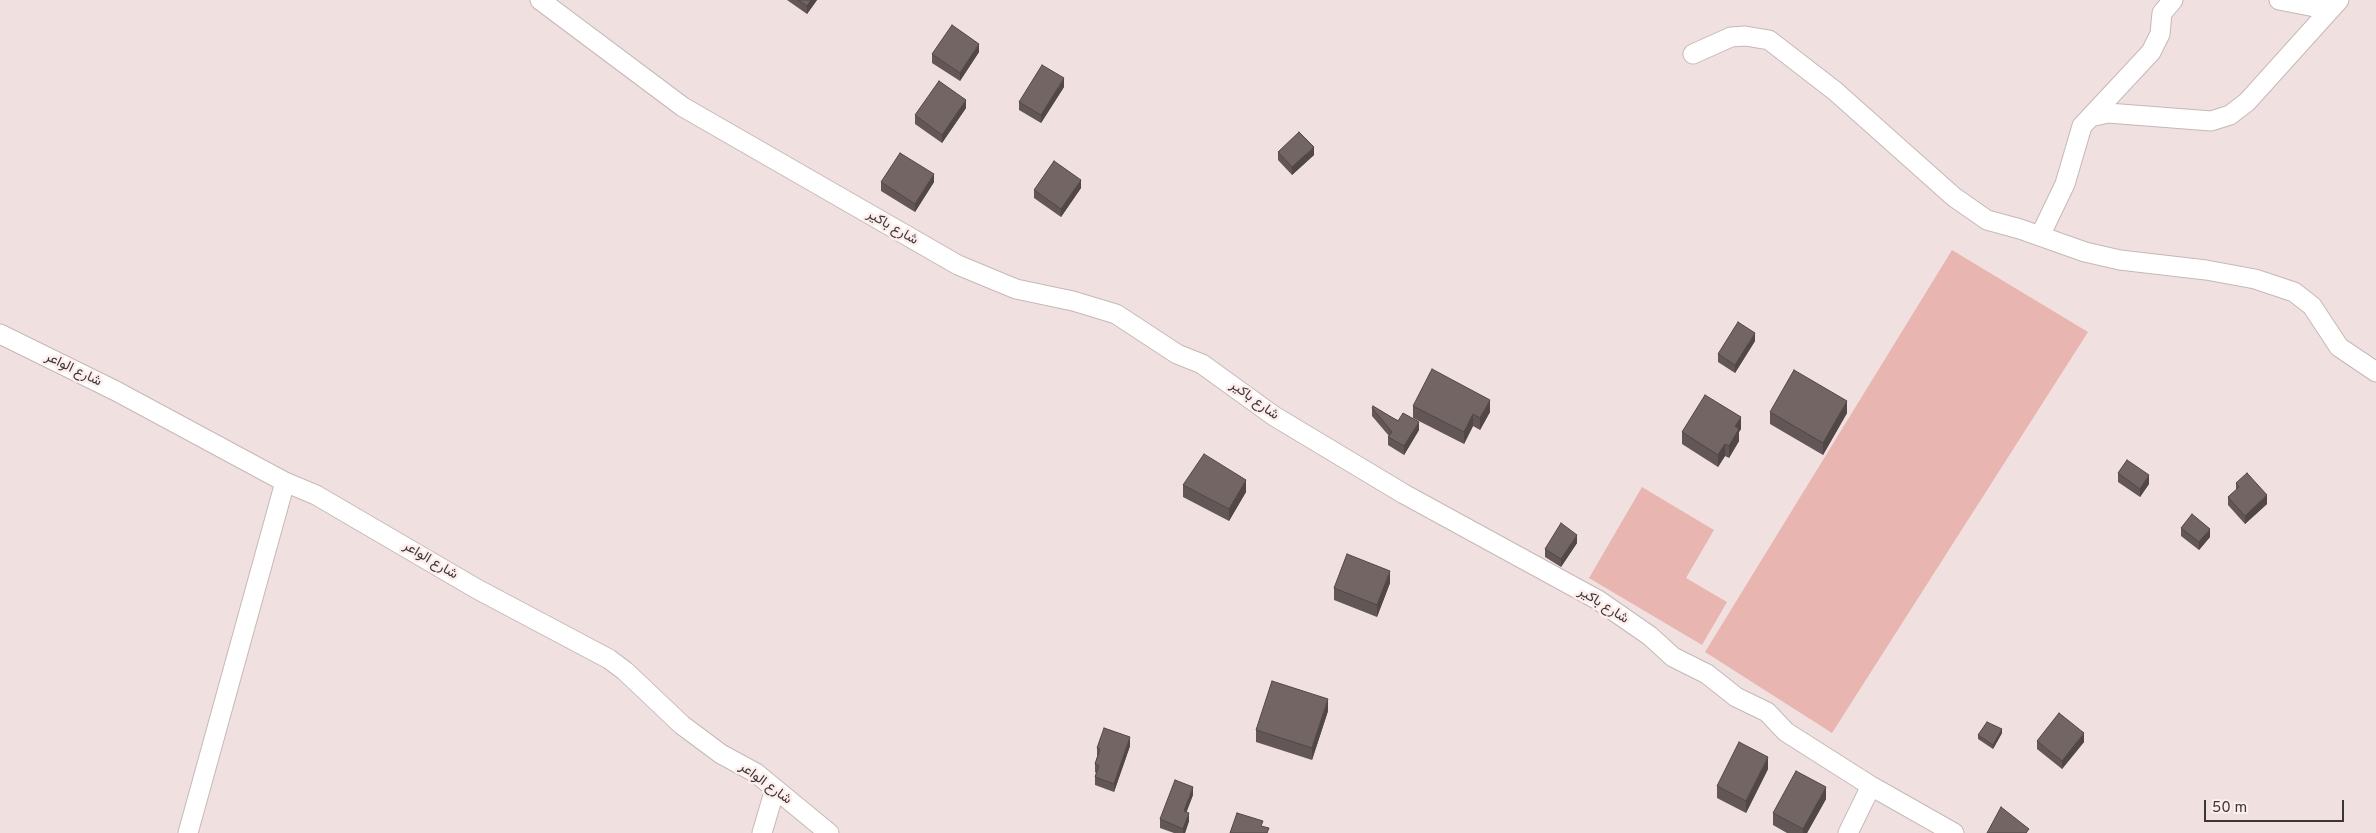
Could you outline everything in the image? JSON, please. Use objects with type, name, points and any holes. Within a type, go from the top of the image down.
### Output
[{"type":"street","name":"شارع باكير","points":[[540,0],[683,107],[958,265],[1016,289],[1074,301],[1116,314],[1177,354],[1202,364],[1274,416],[1396,489],[1598,600],[1650,636],[1673,657],[1707,674],[1736,698],[1767,712],[1786,732],[1869,789],[1954,833]]},
{"type":"street","points":[[2040,236],[2065,184],[2082,126],[2150,52],[2160,34],[2162,13],[2173,0]]},
{"type":"street","points":[[2279,0],[2335,5]]},
{"type":"street","points":[[2090,117],[2108,113],[2211,121],[2230,115],[2247,102],[2335,5]]},
{"type":"street","points":[[1692,54],[1708,49],[1731,37],[1745,36],[1769,40],[1835,91],[1971,210],[1986,220],[2085,252],[2120,260],[2206,270],[2255,279],[2294,292],[2312,306],[2339,347],[2376,372]]},
{"type":"street","name":"شارع الواعر","points":[[0,334],[116,391],[285,482],[316,495],[477,589],[609,659],[625,671],[682,725],[721,754],[756,773],[829,833]]},
{"type":"street","points":[[188,833],[285,482]]},
{"type":"street","points":[[762,833],[774,789]]},
{"type":"street","points":[[1848,833],[1869,789]]},
{"type":"shaded area","points":[[1952,250],[2088,332],[1832,733],[1705,652]]},
{"type":"shaded area","points":[[1642,487],[1714,530],[1686,578],[1727,602],[1702,645],[1589,578]]},
{"type":"building","points":[[798,0],[811,0],[807,6]]},
{"type":"building","points":[[952,25],[979,44],[960,73],[932,54]]},
{"type":"building","points":[[1042,65],[1064,78],[1041,115],[1019,102]]},
{"type":"building","points":[[939,81],[966,100],[942,135],[915,115]]},
{"type":"building","points":[[1299,132],[1314,147],[1292,167],[1278,152]]},
{"type":"building","points":[[900,153],[934,174],[915,204],[881,182]]},
{"type":"building","points":[[1054,161],[1081,180],[1061,209],[1034,190]]},
{"type":"building","points":[[1738,322],[1755,333],[1735,365],[1718,354]]},
{"type":"building","points":[[1432,369],[1490,400],[1480,418],[1473,414],[1464,432],[1413,406]]},
{"type":"building","points":[[1794,370],[1847,401],[1823,443],[1770,412]]},
{"type":"building","points":[[1705,395],[1741,417],[1735,426],[1739,429],[1729,446],[1725,444],[1718,455],[1682,432]]},
{"type":"building","points":[[1373,406],[1398,421],[1403,413],[1419,422],[1404,446],[1388,437],[1392,432],[1372,408]]},
{"type":"building","points":[[1204,454],[1246,480],[1229,509],[1183,485]]},
{"type":"building","points":[[2127,460],[2149,475],[2140,489],[2118,473]]},
{"type":"building","points":[[2247,473],[2267,495],[2245,516],[2228,497],[2239,487],[2236,483]]},
{"type":"building","points":[[2192,514],[2210,529],[2199,542],[2181,528]]},
{"type":"building","points":[[1561,523],[1577,535],[1561,559],[1545,549]]},
{"type":"building","points":[[1347,554],[1390,571],[1377,605],[1334,588]]},
{"type":"building","points":[[1272,681],[1328,699],[1312,748],[1256,730]]},
{"type":"building","points":[[2059,713],[2084,733],[2062,761],[2037,741]]},
{"type":"building","points":[[1987,722],[2002,729],[1993,745],[1978,735]]},
{"type":"building","points":[[1104,728],[1130,737],[1114,784],[1095,777],[1099,766],[1095,764],[1100,749],[1097,748]]},
{"type":"building","points":[[1739,742],[1768,757],[1746,801],[1717,786]]},
{"type":"building","points":[[1796,771],[1826,787],[1803,829],[1773,813]]},
{"type":"building","points":[[1175,780],[1193,787],[1184,811],[1189,813],[1183,829],[1160,819]]},
{"type":"building","points":[[2001,807],[2029,829],[2026,833],[1987,833]]},
{"type":"building","points":[[1237,813],[1263,821],[1261,826],[1269,828],[1267,833],[1230,833]]}]
